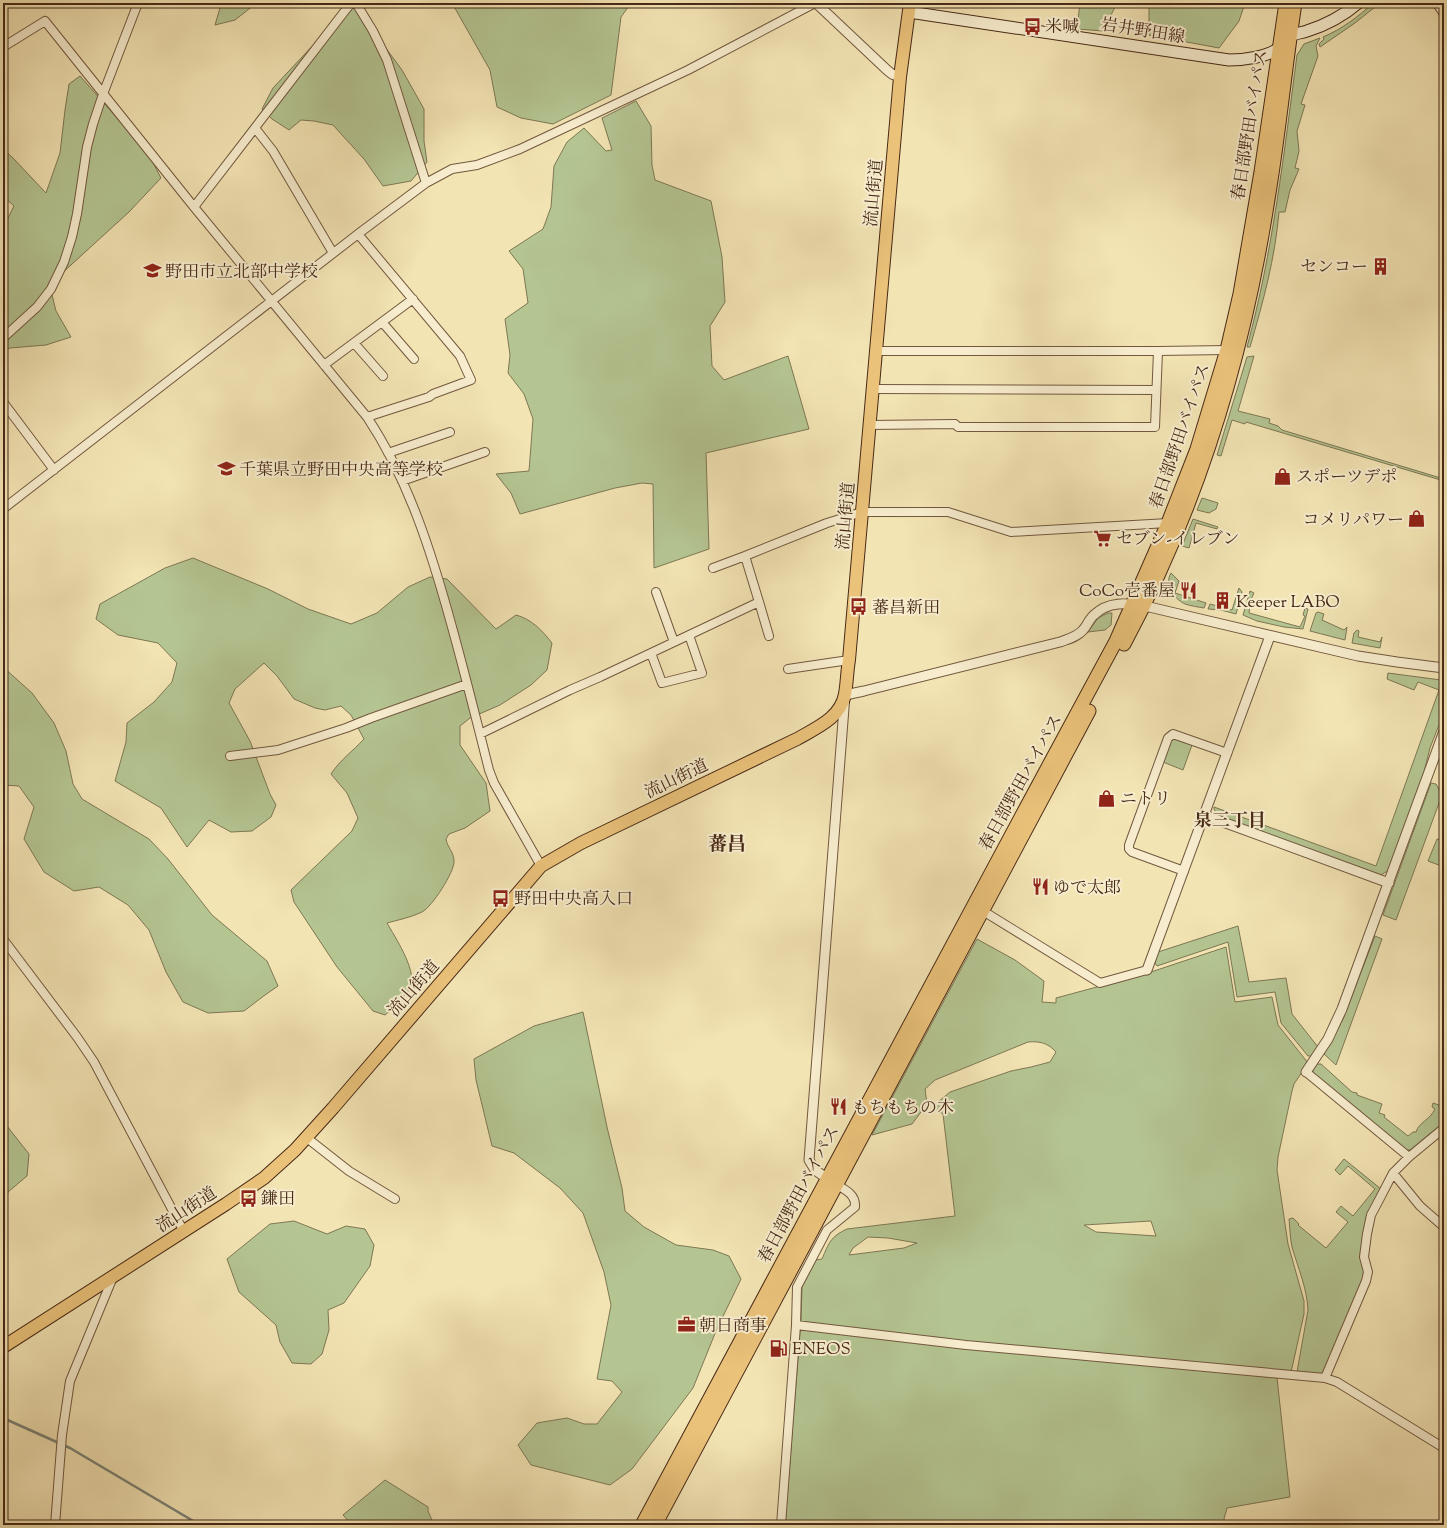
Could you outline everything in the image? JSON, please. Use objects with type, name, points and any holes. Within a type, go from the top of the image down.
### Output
[{"type":"highway","name":"春日部野田バイパス","points":[[655,1525],[1027,806],[1116,641],[1139,605],[1168,523],[1197,449],[1227,350],[1240,294],[1261,172],[1286,3]]},
{"type":"highway","name":"春日部野田バイパス","points":[[642,1525],[983,911],[1180,526],[1208,451],[1244,326],[1268,200],[1295,3]]},
{"type":"main road","points":[[1290,35],[1306,32],[1333,20],[1347,12],[1358,3]]},
{"type":"main road","name":"流山街道","points":[[3,1347],[184,1232],[264,1178],[307,1138],[541,866],[581,843],[815,728],[832,717],[839,709],[845,695],[849,660],[900,76],[910,7]]},
{"type":"main road","name":"岩井野田線","points":[[910,7],[1216,59],[1240,60],[1257,56],[1279,48],[1290,35]]},
{"type":"street","points":[[194,207],[351,3]]},
{"type":"street","points":[[356,3],[373,31],[387,60],[426,183]]},
{"type":"street","points":[[3,510],[358,234],[426,183],[452,169],[477,165],[520,149],[688,70],[816,3],[887,70],[892,74],[900,76]]},
{"type":"street","points":[[1437,3],[1444,12]]},
{"type":"street","points":[[3,338],[37,307],[51,289],[64,262],[77,214],[87,147],[103,94],[135,5]]},
{"type":"street","points":[[3,47],[45,20],[194,207],[366,416],[377,432],[402,481],[436,567],[494,783],[541,866]]},
{"type":"street","points":[[255,128],[273,150],[333,253]]},
{"type":"street","points":[[358,234],[460,356],[471,380],[433,394],[429,397],[366,416]]},
{"type":"street","points":[[324,365],[413,299]]},
{"type":"street","points":[[382,322],[414,359]]},
{"type":"street","points":[[354,343],[383,376]]},
{"type":"street","points":[[876,351],[1158,352],[1227,350]]},
{"type":"street","points":[[870,425],[954,424],[958,427],[1155,427],[1158,352]]},
{"type":"street","points":[[873,389],[1156,390]]},
{"type":"street","points":[[3,402],[54,470]]},
{"type":"street","points":[[388,453],[450,432]]},
{"type":"street","points":[[402,481],[485,452]]},
{"type":"street","points":[[713,568],[827,523],[862,512],[948,512],[1011,532],[1168,523]]},
{"type":"street","points":[[745,556],[769,636]]},
{"type":"street","points":[[656,592],[674,642]]},
{"type":"street","points":[[480,734],[570,690],[759,602]]},
{"type":"street","points":[[781,1525],[796,1325],[797,1287],[827,1230],[855,1207],[855,1203],[849,1192],[815,1170],[809,1160],[845,695],[1060,642],[1076,636],[1083,630],[1095,613],[1102,608],[1119,603],[1139,605],[1358,656],[1444,668]]},
{"type":"street","points":[[651,653],[662,683],[702,673],[689,635]]},
{"type":"street","points":[[983,911],[1100,983],[1147,970],[1270,636]]},
{"type":"street","points":[[788,669],[849,660]]},
{"type":"street","points":[[230,756],[278,750],[346,728],[468,684]]},
{"type":"street","points":[[1409,1157],[1306,1072],[1321,1050],[1339,1016],[1444,731]]},
{"type":"street","points":[[1184,871],[1132,852],[1129,849],[1129,845],[1168,738],[1173,734],[1227,753]]},
{"type":"street","points":[[1204,815],[1389,883]]},
{"type":"street","points":[[3,939],[77,1037],[94,1062],[184,1232]]},
{"type":"street","points":[[1325,1378],[1366,1282],[1368,1272],[1364,1257],[1371,1216],[1393,1173],[1409,1157],[1444,1128]]},
{"type":"street","points":[[307,1138],[349,1171],[395,1199]]},
{"type":"street","points":[[1393,1173],[1420,1206],[1444,1227]]},
{"type":"street","points":[[55,1525],[62,1435],[70,1381],[113,1277]]},
{"type":"street","points":[[796,1325],[974,1346],[1325,1378],[1337,1382],[1444,1448]]},
{"type":"green space","points":[[224,3],[254,3],[254,5],[235,20],[215,25],[220,8]]},
{"type":"green space","points":[[452,3],[631,3],[621,17],[611,95],[553,124],[521,118],[497,107],[490,70]]},
{"type":"green space","points":[[1080,3],[1117,3],[1103,31],[1077,29]]},
{"type":"green space","points":[[1149,3],[1245,3],[1239,21],[1219,48],[1149,35]]},
{"type":"green space","points":[[1373,3],[1380,3],[1355,23],[1320,47],[1319,44],[1324,39],[1323,37],[1350,22]]},
{"type":"green space","points":[[354,5],[402,70],[424,109],[424,141],[427,162],[411,181],[383,186],[364,159],[333,125],[301,120],[289,130],[272,119],[262,109],[273,88],[332,25]]},
{"type":"green space","points":[[1320,38],[1316,46],[1318,56],[1301,104],[1305,105],[1297,131],[1299,151],[1295,168],[1299,169],[1290,190],[1285,212],[1279,212],[1275,247],[1268,280],[1250,347],[1247,347],[1271,238],[1297,55],[1304,44]]},
{"type":"green space","points":[[80,76],[148,153],[161,178],[129,212],[60,275],[51,291],[56,311],[71,337],[46,345],[10,348],[3,352],[3,228],[14,206],[3,196],[3,149],[46,193],[60,153],[69,84]]},
{"type":"green space","points":[[636,101],[651,126],[652,165],[655,180],[711,201],[722,257],[725,302],[710,326],[712,366],[724,380],[788,356],[809,429],[706,453],[709,549],[654,568],[653,484],[642,483],[615,488],[520,514],[511,493],[496,474],[529,471],[533,419],[524,394],[508,373],[510,355],[505,319],[528,303],[523,269],[509,251],[543,229],[551,207],[554,166],[567,142],[584,128],[606,151],[612,150],[602,118]]},
{"type":"green space","points":[[1254,356],[1238,411],[1270,419],[1269,423],[1278,426],[1282,430],[1444,479],[1444,481],[1246,422],[1245,424],[1232,420],[1221,456],[1217,455],[1247,357]]},
{"type":"green space","points":[[1202,498],[1218,503],[1216,509],[1209,513],[1197,510]]},
{"type":"green space","points":[[1193,519],[1218,527],[1217,529],[1196,523],[1189,548],[1182,546]]},
{"type":"green space","points":[[193,558],[268,589],[308,609],[351,624],[377,613],[408,587],[430,577],[447,579],[496,629],[516,615],[527,619],[536,626],[552,643],[547,670],[531,685],[500,705],[470,718],[460,726],[460,745],[486,783],[490,811],[465,828],[449,834],[446,839],[454,858],[453,866],[447,880],[437,896],[426,909],[418,914],[387,923],[404,953],[412,978],[410,989],[385,1015],[373,1011],[337,967],[294,902],[291,890],[352,831],[358,818],[347,793],[331,774],[342,760],[364,739],[351,715],[341,706],[325,710],[315,708],[294,699],[277,676],[264,663],[235,689],[229,703],[250,741],[270,794],[276,805],[271,817],[252,831],[231,832],[209,820],[187,847],[161,808],[115,781],[126,742],[127,723],[154,702],[172,682],[177,663],[158,643],[118,635],[96,619],[100,604],[165,568]]},
{"type":"green space","points":[[1171,573],[1179,581],[1175,593],[1206,603],[1204,608],[1185,604],[1173,595],[1169,586],[1169,578]]},
{"type":"green space","points":[[1239,588],[1242,592],[1236,614],[1221,610],[1208,609],[1210,604],[1232,610]]},
{"type":"green space","points":[[1250,591],[1254,593],[1248,606],[1250,606],[1249,613],[1300,627],[1305,616],[1303,615],[1305,608],[1308,609],[1303,629],[1284,627],[1257,621],[1243,615]]},
{"type":"green space","points":[[1318,612],[1324,614],[1322,620],[1344,630],[1347,627],[1345,640],[1310,631],[1316,613]]},
{"type":"green space","points":[[1108,613],[1112,613],[1111,625],[1105,630],[1088,632],[1098,618]]},
{"type":"green space","points":[[1357,630],[1359,631],[1358,637],[1380,642],[1382,637],[1380,648],[1352,643],[1354,633]]},
{"type":"green space","points":[[3,667],[32,693],[54,723],[66,751],[73,784],[82,799],[149,839],[168,859],[212,915],[267,961],[278,986],[244,1011],[208,1013],[183,1002],[166,972],[149,930],[128,905],[99,887],[74,891],[44,872],[24,839],[34,807],[19,786],[3,785]]},
{"type":"green space","points":[[1388,673],[1441,680],[1444,682],[1444,712],[1430,748],[1422,780],[1389,870],[1381,875],[1218,816],[1214,807],[1376,866],[1439,690],[1418,682],[1414,690],[1387,679]]},
{"type":"green space","points":[[1175,739],[1192,745],[1183,770],[1163,762],[1171,740]]},
{"type":"green space","points":[[1431,783],[1436,784],[1442,795],[1396,920],[1383,915]]},
{"type":"green space","points":[[1437,839],[1442,840],[1441,847],[1444,867],[1428,861]]},
{"type":"green space","points":[[1238,926],[1249,982],[1286,978],[1292,1014],[1318,1047],[1312,1056],[1308,1056],[1281,1023],[1275,992],[1237,997],[1228,942],[1157,966],[1155,963],[1158,952]]},
{"type":"green space","points":[[1375,936],[1382,939],[1336,1065],[1324,1054],[1343,1019]]},
{"type":"green space","points":[[977,939],[1015,960],[1044,981],[1042,1002],[1056,1003],[1056,998],[1145,974],[1226,947],[1235,1002],[1272,997],[1278,1025],[1308,1063],[1294,1084],[1278,1157],[1277,1170],[1288,1244],[1304,1301],[1304,1314],[1291,1371],[1190,1369],[1277,1378],[1290,1497],[1227,1508],[1224,1519],[1225,1525],[785,1525],[800,1332],[802,1329],[802,1287],[816,1260],[822,1259],[833,1238],[847,1229],[955,1216],[943,1114],[932,1107],[950,1092],[1011,1071],[1050,1062],[1056,1052],[1044,1043],[1028,1042],[935,1080],[925,1089],[927,1104],[912,1124],[872,1135]],"holes":[[[1151,1221],[1156,1236],[1096,1232],[1084,1225]],[[868,1237],[888,1238],[917,1243],[904,1248],[849,1255],[853,1248]]]},
{"type":"green space","points":[[583,1012],[607,1127],[622,1188],[625,1211],[644,1227],[676,1245],[713,1250],[729,1256],[741,1279],[716,1331],[693,1388],[632,1469],[610,1485],[531,1465],[518,1445],[537,1423],[567,1418],[584,1424],[597,1424],[622,1392],[612,1381],[597,1379],[611,1305],[604,1272],[583,1213],[560,1188],[514,1153],[492,1146],[476,1080],[474,1059],[534,1026]]},
{"type":"green space","points":[[1317,1064],[1321,1064],[1352,1092],[1382,1104],[1379,1113],[1385,1115],[1384,1117],[1408,1136],[1413,1132],[1416,1132],[1417,1129],[1433,1113],[1435,1109],[1432,1107],[1433,1103],[1439,1105],[1440,1103],[1444,1104],[1444,1122],[1410,1150],[1405,1150],[1313,1074],[1313,1070]]},
{"type":"green space","points":[[3,1121],[29,1154],[27,1176],[8,1192],[3,1209]]},
{"type":"green space","points":[[1344,1159],[1381,1189],[1368,1215],[1365,1278],[1324,1374],[1297,1372],[1308,1310],[1304,1286],[1292,1247],[1289,1219],[1293,1218],[1299,1224],[1298,1225],[1326,1248],[1348,1222],[1336,1212],[1341,1206],[1353,1216],[1375,1189],[1348,1166],[1340,1175],[1335,1170]]},
{"type":"green space","points":[[294,1221],[327,1234],[346,1226],[365,1229],[374,1245],[370,1266],[344,1303],[328,1310],[329,1330],[322,1354],[311,1364],[292,1363],[280,1342],[276,1325],[239,1292],[227,1259],[270,1224]]},
{"type":"green space","points":[[385,1480],[428,1507],[428,1511],[434,1525],[352,1525],[343,1515]]},
{"type":"waterway","points":[[3,1418],[70,1448],[200,1525]]},
{"type":"place","name":"米喊","points":[[1032,26]]},
{"type":"place","name":"センコー","points":[[1381,266]]},
{"type":"place","name":"野田市立北部中学校","points":[[152,271]]},
{"type":"place","name":"千葉県立野田中央高等学校","points":[[226,469]]},
{"type":"place","name":"スポーツデポ","points":[[1283,476]]},
{"type":"place","name":"コメリパワー","points":[[1417,519]]},
{"type":"place","name":"セブン-イレブン","points":[[1103,538]]},
{"type":"place","name":"CoCo壱番屋","points":[[1188,590]]},
{"type":"place","name":"Keeper LABO","points":[[1223,601]]},
{"type":"place","name":"蕃昌新田","points":[[859,607]]},
{"type":"place","name":"ニトリ","points":[[1107,798]]},
{"type":"place","name":"ゆで太郎","points":[[1040,887]]},
{"type":"place","name":"野田中央高入口","points":[[501,898]]},
{"type":"place","name":"もちもちの木","points":[[839,1107]]},
{"type":"place","name":"鎌田","points":[[248,1198]]},
{"type":"place","name":"朝日商事","points":[[686,1325]]},
{"type":"place","name":"ENEOS","points":[[779,1348]]},
{"type":"district","name":"泉三丁目","points":[[1230,820]]},
{"type":"district","name":"蕃昌","points":[[727,843]]}]
